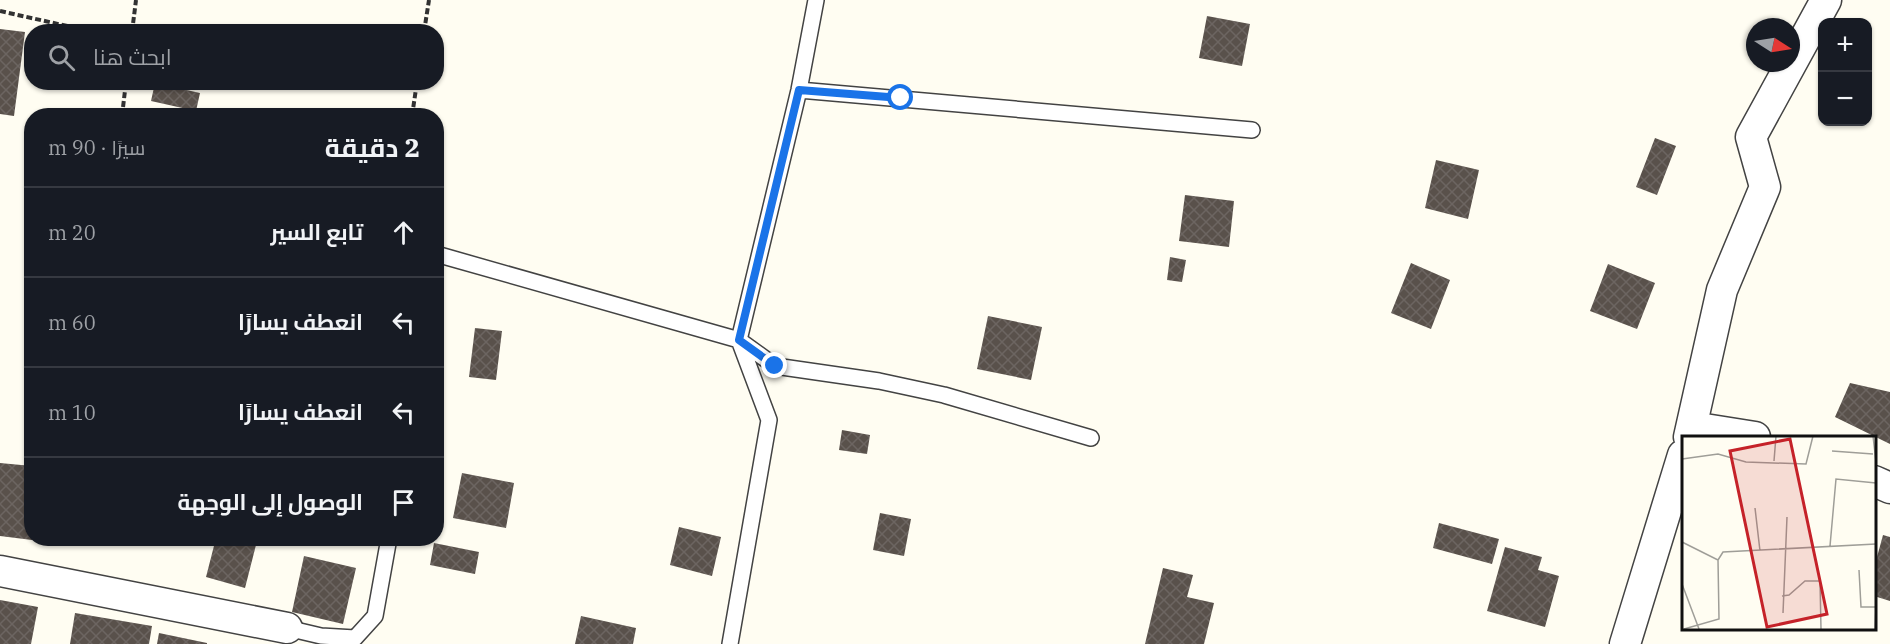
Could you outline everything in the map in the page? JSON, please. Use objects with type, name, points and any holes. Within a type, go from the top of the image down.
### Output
[{"type":"street","points":[[1742,436],[1690,432],[1722,290],[1766,187],[1751,137],[1826,0]]},
{"type":"street","points":[[1625,644],[1682,458]]},
{"type":"street","points":[[1875,481],[1890,488]]},
{"type":"street","points":[[0,571],[287,628]]},
{"type":"lane","points":[[730,644],[769,420],[739,340],[799,90],[816,0]]},
{"type":"lane","points":[[799,90],[1252,130]]},
{"type":"lane","points":[[444,256],[739,340],[775,366],[879,381],[944,395],[1091,438]]},
{"type":"lane","points":[[287,628],[321,636],[355,638],[375,616],[388,546]]},
{"type":"path","points":[[133,24],[136,0]]},
{"type":"path","points":[[425,24],[429,0]]},
{"type":"path","points":[[0,11],[58,24]]},
{"type":"path","points":[[124,108],[125,90]]},
{"type":"path","points":[[413,108],[416,90]]},
{"type":"building","points":[[1207,16],[1250,24],[1242,66],[1199,58]]},
{"type":"building","points":[[0,29],[24,32],[14,116],[0,114]]},
{"type":"building","points":[[153,90],[186,90],[200,93],[197,108],[182,108],[151,101]]},
{"type":"building","points":[[1655,138],[1676,146],[1657,195],[1636,187]]},
{"type":"building","points":[[1436,160],[1479,170],[1468,219],[1425,208]]},
{"type":"building","points":[[1185,195],[1234,201],[1229,247],[1179,241]]},
{"type":"building","points":[[1170,257],[1186,260],[1182,282],[1167,280]]},
{"type":"building","points":[[1411,263],[1450,280],[1431,329],[1391,313]]},
{"type":"building","points":[[1608,264],[1655,283],[1637,329],[1590,311]]},
{"type":"building","points":[[988,316],[1042,327],[1031,380],[977,369]]},
{"type":"building","points":[[475,328],[502,331],[496,380],[469,377]]},
{"type":"building","points":[[1850,383],[1890,392],[1890,444],[1875,436],[1835,417]]},
{"type":"building","points":[[842,430],[870,435],[867,454],[839,450]]},
{"type":"building","points":[[0,463],[24,465],[24,539],[0,536]]},
{"type":"building","points":[[462,473],[514,483],[506,528],[453,518]]},
{"type":"building","points":[[880,513],[911,519],[904,556],[873,550]]},
{"type":"building","points":[[1439,523],[1499,539],[1492,564],[1433,548]]},
{"type":"building","points":[[679,527],[721,537],[712,576],[670,565]]},
{"type":"building","points":[[1883,535],[1890,537],[1890,601],[1875,596],[1875,564]]},
{"type":"building","points":[[444,545],[479,552],[475,574],[430,565],[433,546]]},
{"type":"building","points":[[214,546],[256,546],[245,588],[206,577]]},
{"type":"building","points":[[1505,547],[1542,557],[1538,570],[1559,576],[1545,627],[1487,611]]},
{"type":"building","points":[[304,556],[356,568],[343,624],[292,612]]},
{"type":"building","points":[[1163,568],[1193,575],[1187,597],[1214,603],[1204,644],[1145,644]]},
{"type":"building","points":[[0,600],[38,607],[31,644],[0,644]]},
{"type":"building","points":[[75,613],[152,626],[149,644],[70,644]]},
{"type":"building","points":[[581,616],[636,628],[633,644],[575,644]]},
{"type":"building","points":[[159,633],[207,643],[207,644],[157,644]]},
{"type":"route","points":[[775,366],[739,340],[799,90],[901,98]]}]
